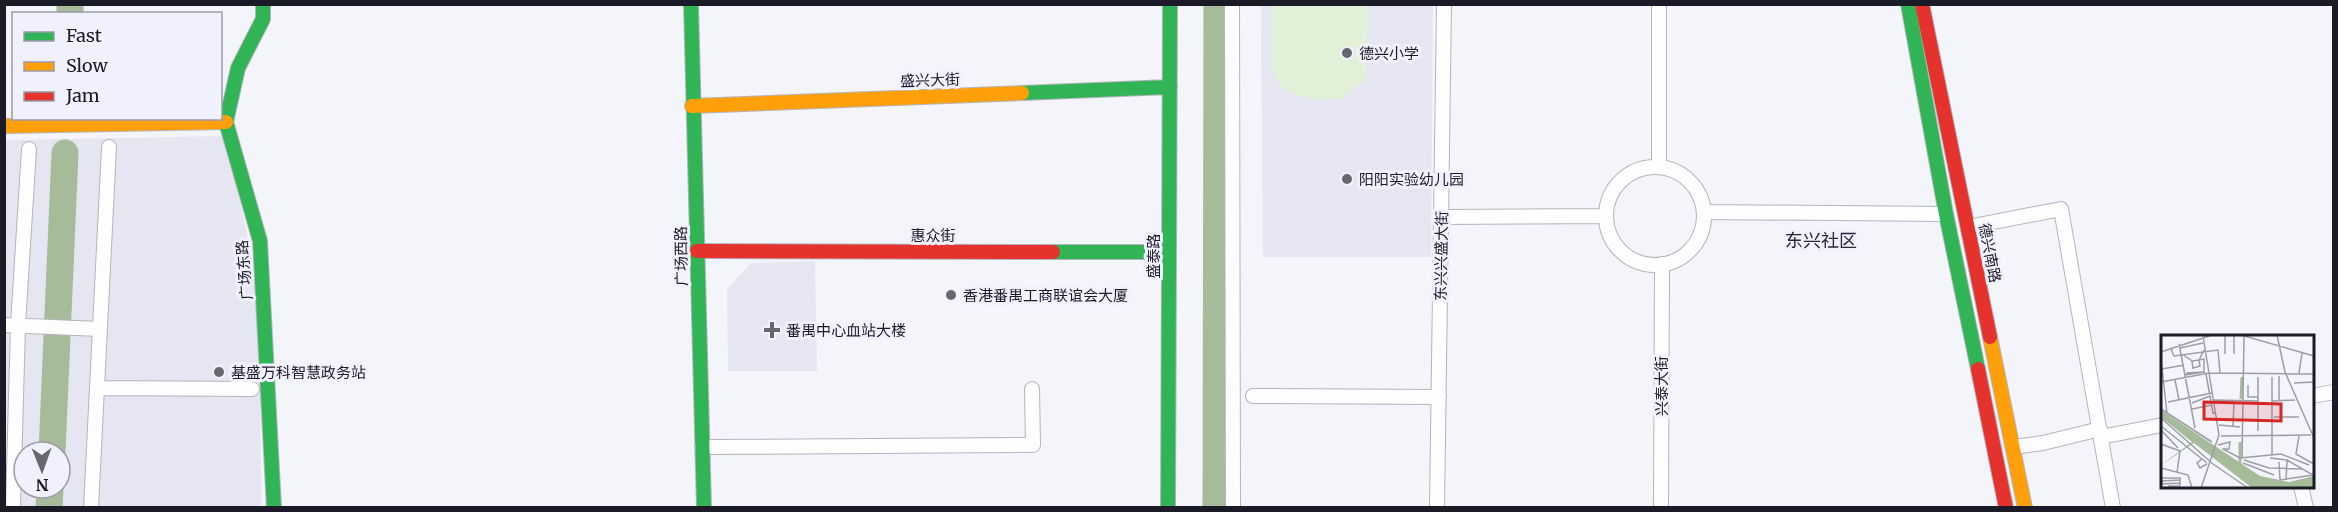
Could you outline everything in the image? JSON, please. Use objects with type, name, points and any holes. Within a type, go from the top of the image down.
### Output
[{"type":"street","name":"广场东路","points":[[263,4],[263,19],[238,68],[226,122],[260,241],[274,507]]},
{"type":"street","name":"广场西路","points":[[691,4],[704,507]]},
{"type":"street","name":"盛泰路","points":[[1168,507],[1170,4]]},
{"type":"street","points":[[1232,4],[1233,507]]},
{"type":"street","name":"东兴兴盛大街","points":[[1437,507],[1444,4]]},
{"type":"street","points":[[1659,4],[1659,167]]},
{"type":"street","points":[[1908,4],[1946,214],[2006,507]]},
{"type":"street","name":"德兴南路","points":[[1922,4],[2025,507]]},
{"type":"street","name":"盛兴大街","points":[[692,106],[1170,87]]},
{"type":"street","points":[[4,126],[226,122]]},
{"type":"street","points":[[92,507],[109,147]]},
{"type":"street","points":[[13,507],[11,325],[29,149]]},
{"type":"street","points":[[1659,167],[1683,176],[1693,184],[1701,197],[1704,212],[1703,226],[1698,240],[1688,252],[1676,260],[1662,264],[1648,264],[1623,253],[1614,243],[1608,230],[1606,216],[1608,201],[1616,186],[1628,175],[1642,168],[1659,167]]},
{"type":"street","points":[[1968,227],[2061,209],[2113,507]]},
{"type":"street","points":[[1704,212],[1946,214]]},
{"type":"street","points":[[1441,217],[1606,216]]},
{"type":"street","name":"惠众街","points":[[697,251],[1169,252]]},
{"type":"street","name":"兴泰大街","points":[[1661,507],[1662,264]]},
{"type":"street","points":[[11,325],[100,329]]},
{"type":"street","points":[[97,388],[252,389]]},
{"type":"street","points":[[702,447],[1033,445],[1032,389]]},
{"type":"street","points":[[2314,396],[2334,392]]},
{"type":"street","points":[[1253,396],[1438,397]]},
{"type":"street","points":[[2013,447],[2161,425]]},
{"type":"street","points":[[2301,488],[2306,507]]},
{"type":"shaded area","name":"阳阳实验幼儿园","points":[[1261,5],[1433,5],[1431,257],[1263,257]]},
{"type":"shaded area","points":[[226,136],[251,253],[260,334],[261,507],[5,507],[4,140]]},
{"type":"shaded area","name":"番禺中心血站大楼","points":[[815,261],[817,371],[728,371],[727,289],[751,263]]},
{"type":"green space","points":[[1271,5],[1368,5],[1366,79],[1341,99],[1324,100],[1304,97],[1282,88],[1272,68]]},
{"type":"waterway","points":[[70,4],[70,12]]},
{"type":"waterway","points":[[1216,508],[1217,4]]},
{"type":"waterway","points":[[53,440],[65,153]]},
{"type":"waterway","points":[[49,500],[49,508]]},
{"type":"traffic: fast","points":[[263,4],[263,19],[238,68],[226,122],[260,241],[274,508]]},
{"type":"traffic: fast","points":[[691,4],[704,508]]},
{"type":"traffic: fast","points":[[1168,508],[1170,4]]},
{"type":"traffic: fast","points":[[1908,4],[1946,214],[1978,369]]},
{"type":"traffic: fast","points":[[1022,93],[1170,87]]},
{"type":"traffic: fast","points":[[1053,252],[1169,252]]},
{"type":"traffic: slow","points":[[692,106],[1022,93]]},
{"type":"traffic: slow","points":[[4,126],[226,122]]},
{"type":"traffic: slow","points":[[1990,337],[2025,508]]},
{"type":"traffic: jam","points":[[1922,4],[1990,337]]},
{"type":"traffic: jam","points":[[697,251],[1053,252]]},
{"type":"traffic: jam","points":[[1978,369],[2006,508]]},
{"type":"place","name":"德兴小学","points":[[1347,53]]},
{"type":"place","name":"阳阳实验幼儿园","points":[[1347,179]]},
{"type":"place","name":"香港番禺工商联谊会大厦","points":[[951,295]]},
{"type":"place","name":"番禺中心血站大楼","points":[[772,330]]},
{"type":"place","name":"基盛万科智慧政务站","points":[[219,372]]},
{"type":"district","name":"东兴社区","points":[[1821,240]]}]
